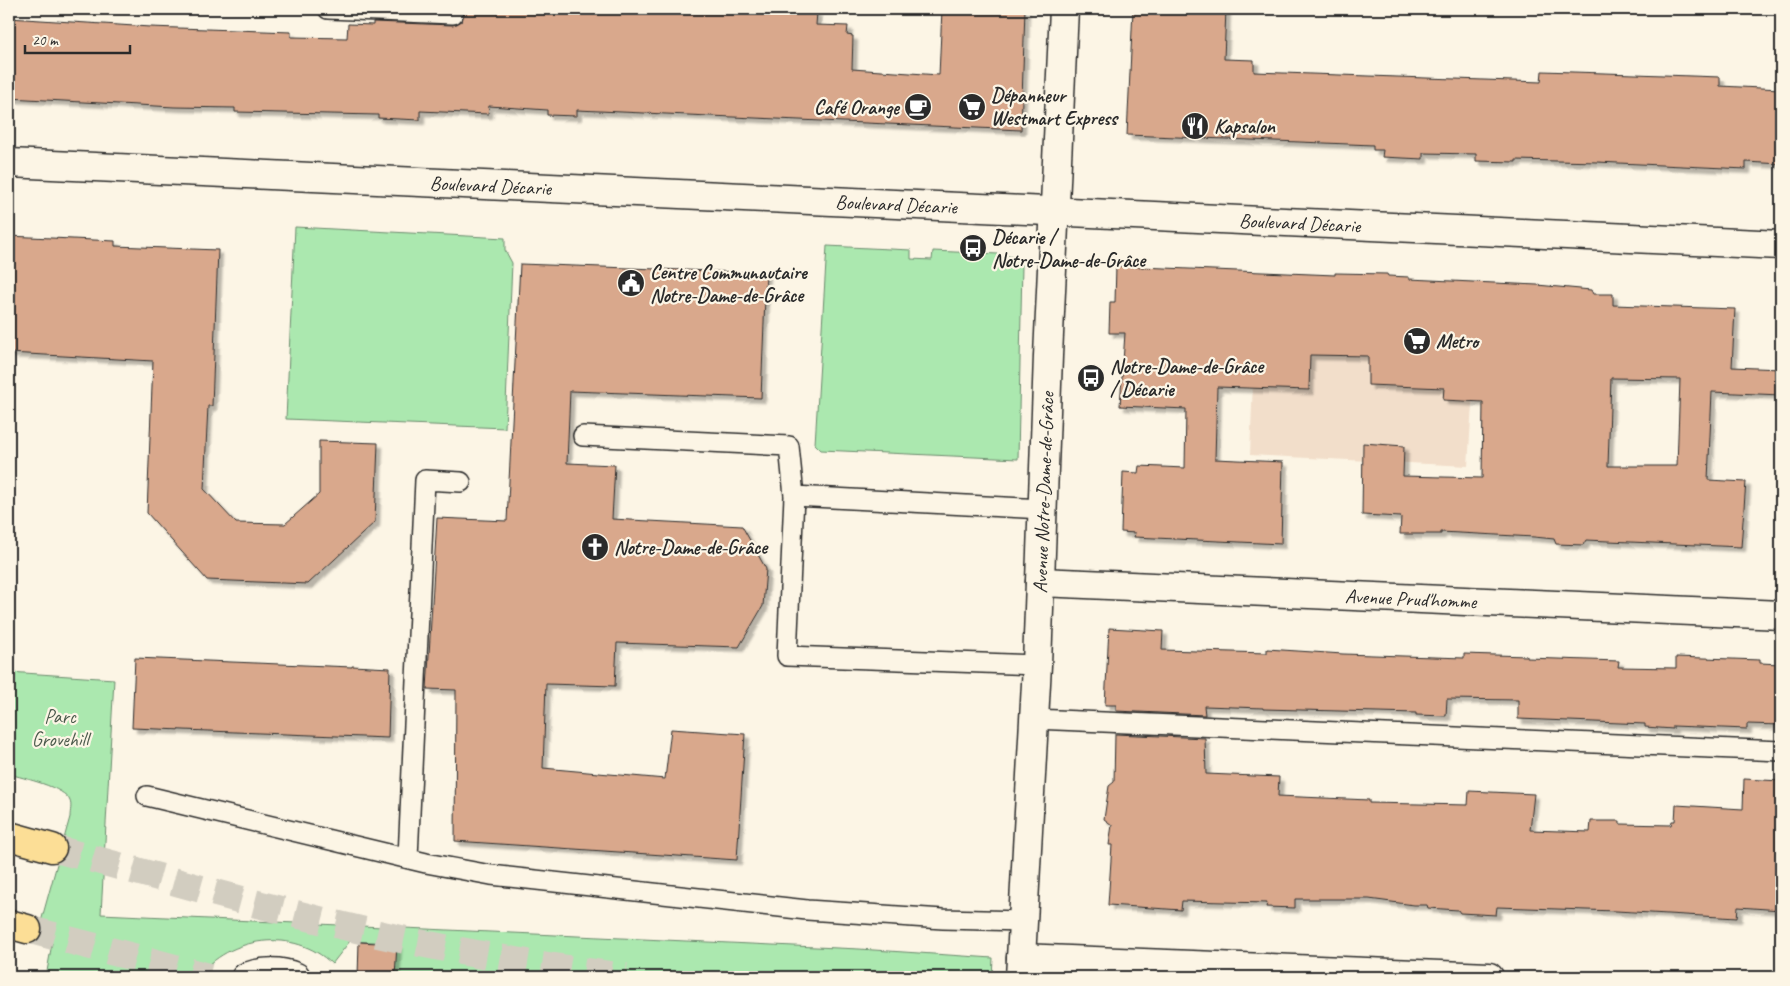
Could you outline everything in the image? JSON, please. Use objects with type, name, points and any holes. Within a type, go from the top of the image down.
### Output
[{"type":"highway","points":[[9,836],[52,848]]},
{"type":"street","name":"Avenue Notre-Dame-de-Grâce","points":[[1020,968],[1037,665],[1048,356],[1064,9]]},
{"type":"street","name":"Boulevard Décarie","points":[[9,164],[1781,245]]},
{"type":"street","name":"Avenue Prud'homme","points":[[1040,582],[1781,615]]},
{"type":"street","points":[[1020,968],[1489,977]]},
{"type":"street","points":[[246,977],[271,972],[285,973],[296,977]]},
{"type":"lane","points":[[328,9],[453,14],[454,9]]},
{"type":"lane","points":[[583,436],[789,446],[794,496],[788,656],[1037,665]]},
{"type":"lane","points":[[408,858],[425,480],[461,482]]},
{"type":"lane","points":[[794,496],[1043,509]]},
{"type":"lane","points":[[1034,719],[1781,751]]},
{"type":"lane","points":[[147,796],[435,865],[491,875],[797,909],[943,919],[1023,921]]},
{"type":"shaded area","points":[[1257,282],[1479,295],[1468,466],[1250,455]]},
{"type":"green space","points":[[295,227],[505,238],[505,250],[512,263],[505,428],[286,419]]},
{"type":"green space","points":[[827,246],[911,250],[911,259],[932,260],[933,251],[998,254],[1018,258],[1022,265],[1018,459],[821,450],[815,444]]},
{"type":"green space","name":"Parc Grovehill","points":[[9,672],[114,679],[101,914],[859,949],[993,958],[992,977],[395,977],[396,943],[350,941],[332,964],[317,952],[299,945],[281,941],[262,941],[244,945],[227,952],[211,963],[198,977],[46,977],[52,943],[39,929],[70,817],[71,805],[67,796],[52,787],[9,774]]},
{"type":"building","points":[[465,9],[814,9],[813,12],[817,12],[816,25],[848,26],[847,35],[853,36],[852,69],[939,75],[942,9],[1025,9],[1021,130],[577,110],[577,116],[547,115],[547,110],[489,106],[488,114],[420,111],[420,120],[378,118],[378,115],[235,112],[235,108],[174,107],[9,98],[9,18],[150,27],[291,32],[291,37],[347,38],[348,24],[373,25],[373,22],[453,25],[462,21]]},
{"type":"building","points":[[1133,9],[1170,11],[1170,9],[1226,9],[1224,59],[1254,60],[1254,72],[1541,82],[1542,71],[1720,77],[1720,86],[1781,89],[1781,164],[1746,162],[1746,169],[1597,162],[1476,161],[1476,154],[1423,153],[1423,159],[1382,157],[1383,150],[1373,150],[1373,145],[1127,135]]},
{"type":"building","points":[[9,236],[115,241],[115,246],[218,250],[212,406],[208,406],[204,489],[236,523],[285,524],[319,494],[319,441],[378,443],[375,522],[308,584],[207,580],[147,513],[153,361],[9,353]]},
{"type":"building","points":[[520,264],[766,273],[761,398],[570,391],[567,463],[615,465],[612,519],[742,526],[766,569],[763,606],[739,647],[617,643],[615,686],[546,684],[543,768],[665,779],[671,729],[745,734],[737,860],[455,841],[456,690],[427,689],[437,518],[507,521]]},
{"type":"building","points":[[1116,266],[1335,275],[1335,273],[1387,274],[1388,276],[1409,277],[1409,279],[1537,285],[1591,290],[1593,294],[1613,294],[1613,305],[1735,309],[1732,367],[1781,369],[1781,395],[1712,392],[1708,480],[1746,482],[1741,547],[1586,540],[1583,545],[1556,544],[1554,539],[1534,537],[1441,532],[1441,534],[1400,534],[1401,517],[1362,515],[1363,443],[1404,446],[1403,476],[1482,478],[1483,402],[1443,400],[1444,388],[1368,385],[1368,356],[1310,355],[1309,390],[1217,387],[1215,459],[1283,462],[1281,544],[1134,537],[1135,533],[1121,532],[1123,472],[1138,473],[1139,466],[1185,468],[1186,409],[1120,406],[1125,333],[1109,333],[1110,302],[1115,302]],"holes":[[[1611,378],[1680,379],[1677,466],[1608,466]]]},
{"type":"building","points":[[1109,628],[1163,631],[1162,650],[1267,653],[1267,649],[1343,654],[1464,658],[1464,654],[1527,656],[1527,658],[1619,661],[1618,667],[1676,668],[1676,657],[1760,660],[1760,663],[1781,664],[1781,725],[1747,724],[1747,729],[1673,726],[1673,729],[1645,727],[1645,724],[1518,719],[1518,700],[1447,699],[1446,716],[1416,715],[1416,713],[1204,706],[1205,715],[1116,711],[1116,705],[1105,705]]},
{"type":"building","points":[[135,658],[390,668],[388,738],[132,728]]},
{"type":"building","points":[[1115,734],[1205,738],[1206,774],[1279,777],[1278,796],[1369,800],[1369,803],[1468,805],[1469,791],[1534,794],[1530,830],[1590,832],[1591,821],[1620,821],[1620,824],[1671,825],[1672,821],[1675,821],[1676,805],[1743,809],[1744,779],[1781,781],[1781,910],[1738,907],[1737,918],[1497,907],[1496,915],[1460,913],[1458,910],[1428,908],[1427,905],[1369,899],[1295,899],[1295,908],[1266,907],[1267,903],[1182,901],[1181,910],[1108,905],[1112,845],[1109,845],[1112,825],[1104,819],[1109,786],[1114,782]]},
{"type":"building","points":[[359,942],[397,944],[395,977],[358,976]]},
{"type":"tunnel","points":[[52,848],[333,924],[500,958],[626,977]]},
{"type":"tunnel","points":[[27,929],[209,977]]},
{"type":"place","name":"Café Orange","points":[[918,107]]},
{"type":"place","name":"Dépanneur Westmart Express","points":[[972,107]]},
{"type":"place","name":"Kapsalon","points":[[1195,126]]},
{"type":"place","name":"Décarie / Notre-Dame-de-Grâce","points":[[973,248]]},
{"type":"place","name":"Centre Communautaire Notre-Dame-de-Grâce","points":[[631,283]]},
{"type":"place","name":"Metro","points":[[1417,341]]},
{"type":"place","name":"Notre-Dame-de-Grâce / Décarie","points":[[1091,378]]},
{"type":"place","name":"Notre-Dame-de-Grâce","points":[[595,547]]}]
